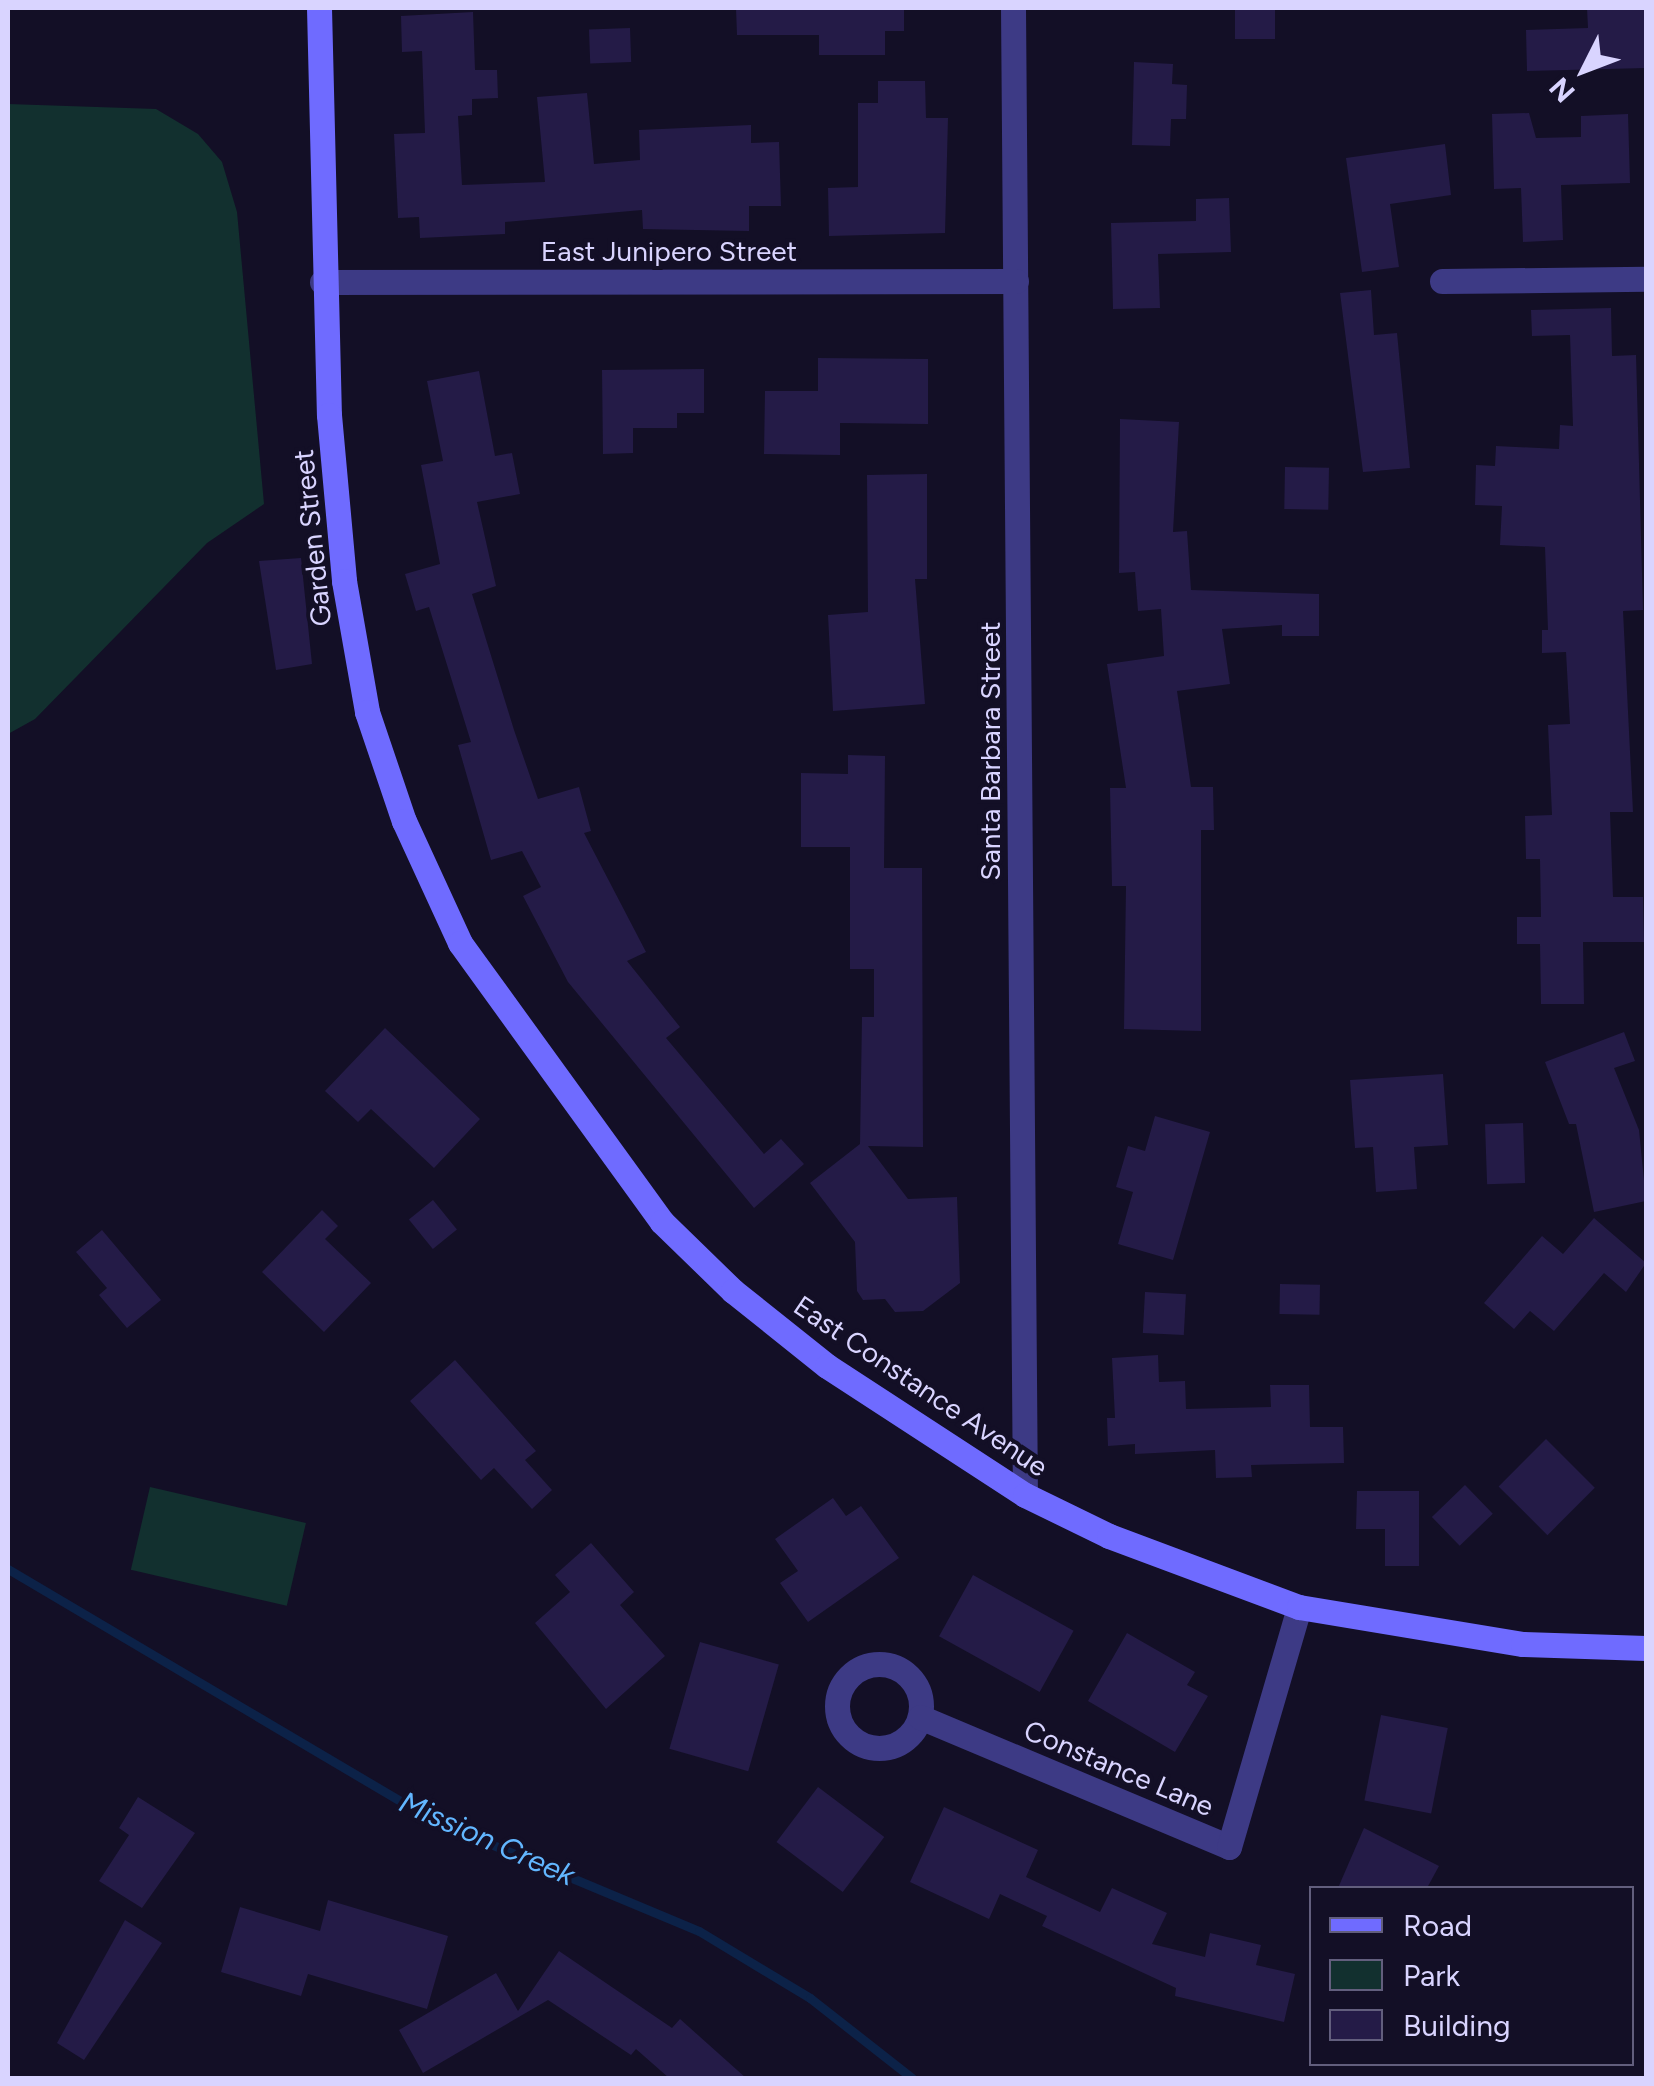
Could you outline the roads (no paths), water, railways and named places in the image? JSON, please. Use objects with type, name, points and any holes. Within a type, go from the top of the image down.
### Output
[{"type":"street","name":"Garden Street","points":[[320,8],[322,282],[344,581],[367,712],[442,908],[514,1026]]},
{"type":"street","name":"Santa Barbara Street","points":[[1014,8],[1025,1495]]},
{"type":"street","points":[[1442,281],[1646,279]]},
{"type":"street","name":"East Junipero Street","points":[[322,282],[1016,281]]},
{"type":"street","name":"East Constance Avenue","points":[[514,1026],[662,1222],[700,1260],[826,1366],[1025,1495],[1184,1568],[1300,1606],[1523,1644],[1646,1648]]},
{"type":"street","name":"Constance Lane","points":[[920,1717],[1229,1847],[1300,1606]]},
{"type":"waterway","name":"Mission Creek","points":[[8,1569],[431,1819],[699,1931],[810,1998],[912,2078]]}]
